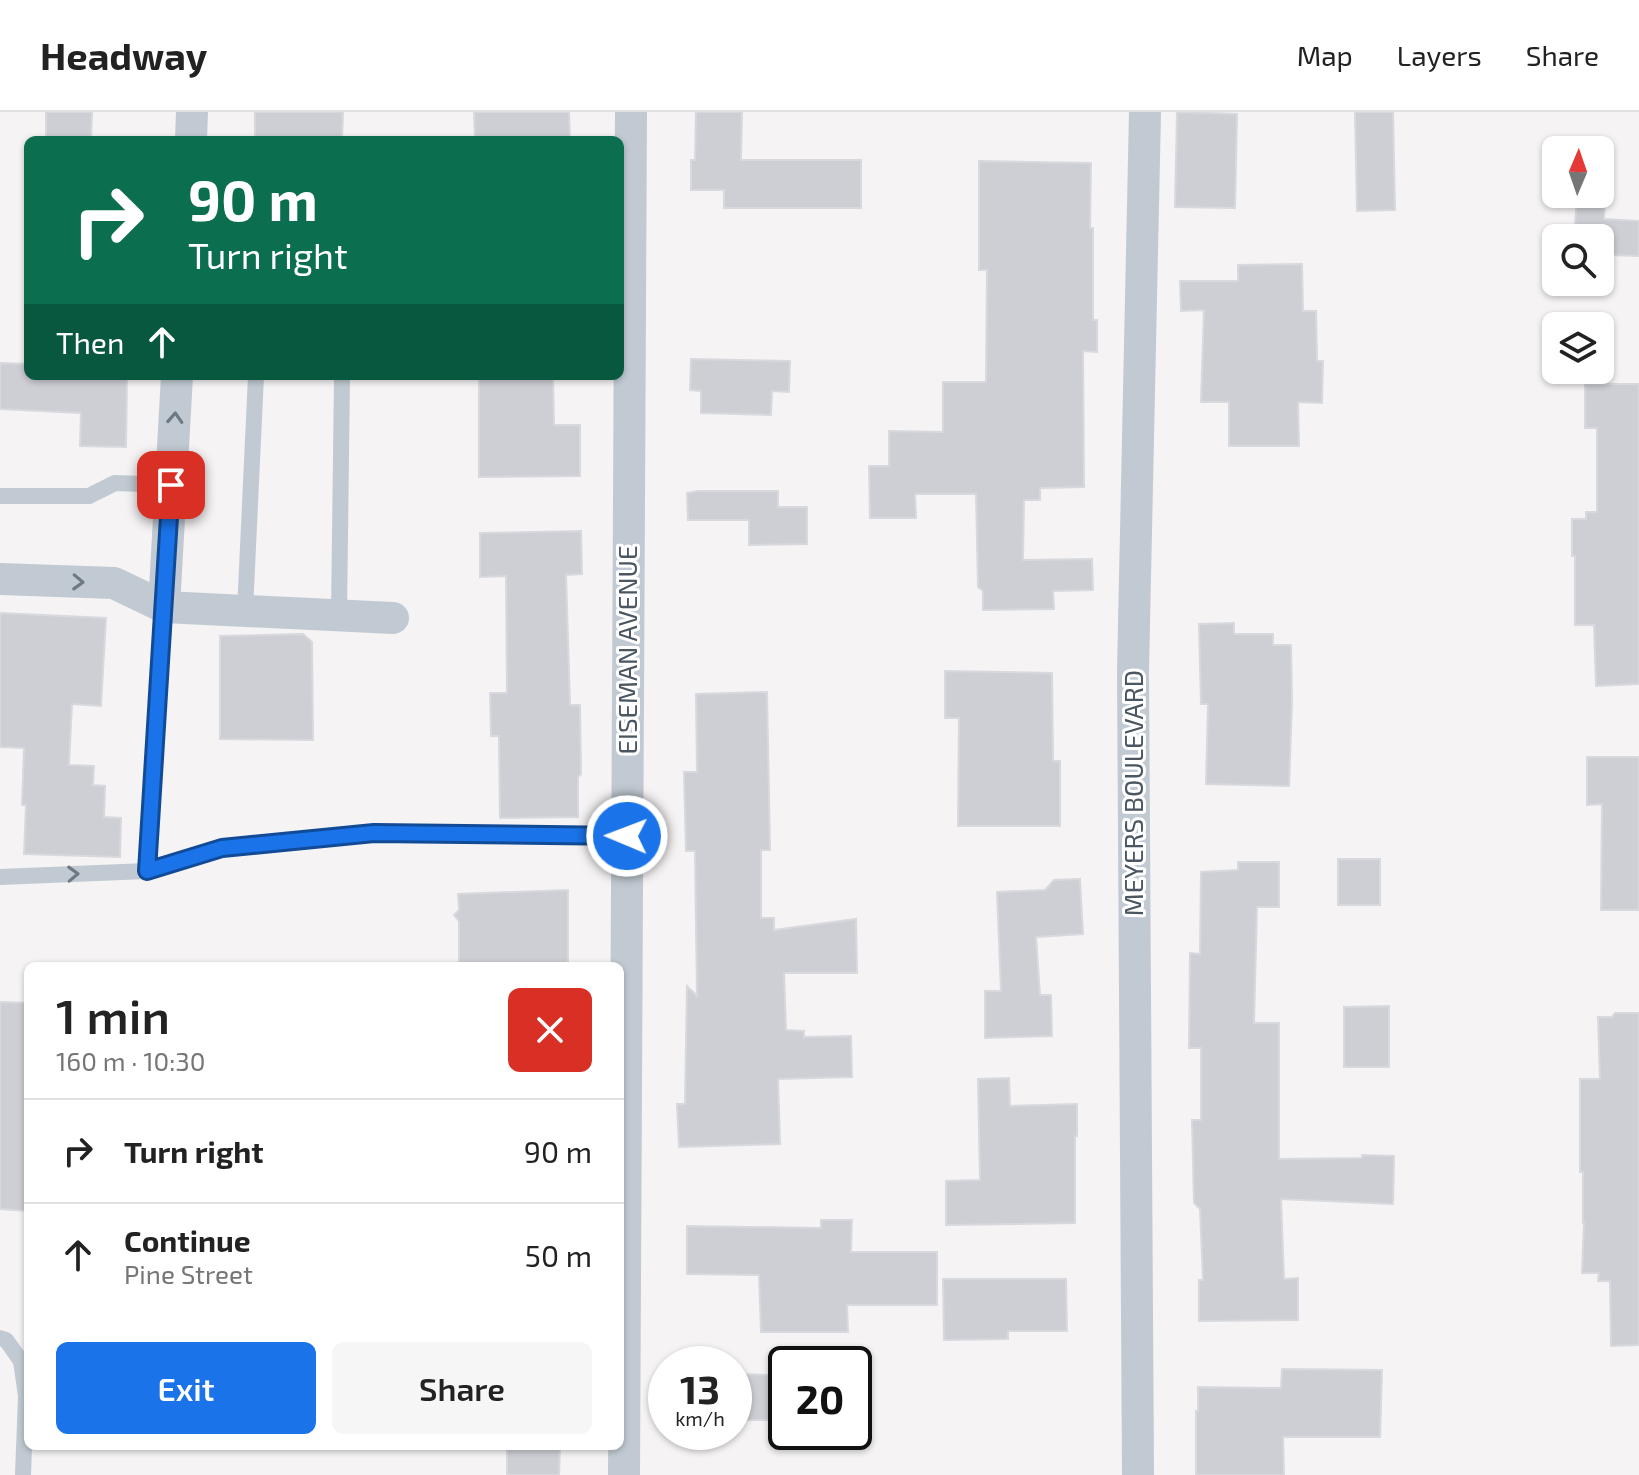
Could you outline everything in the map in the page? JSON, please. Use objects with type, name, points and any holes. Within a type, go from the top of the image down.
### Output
[{"type":"street","points":[[191,136],[192,112]]},
{"type":"street","name":"EISEMAN AVENUE","points":[[624,1475],[631,112]]},
{"type":"street","name":"MEYERS BOULEVARD","points":[[1138,1475],[1133,671],[1145,112]]},
{"type":"street","points":[[164,607],[177,380]]},
{"type":"street","points":[[0,579],[114,583],[164,607],[393,618]]},
{"type":"lane","points":[[245,611],[256,380]]},
{"type":"lane","points":[[339,615],[342,380]]},
{"type":"lane","points":[[0,496],[89,496],[115,483],[171,485]]},
{"type":"lane","points":[[147,871],[164,607]]},
{"type":"lane","points":[[0,877],[147,871],[222,848],[374,833],[627,836]]},
{"type":"lane","points":[[0,1338],[6,1340],[21,1361],[24,1382]]},
{"type":"lane","points":[[23,1475],[24,1449]]},
{"type":"building","points":[[46,112],[92,112],[91,136],[46,136]]},
{"type":"building","points":[[255,112],[343,112],[342,136],[255,136]]},
{"type":"building","points":[[474,112],[569,112],[570,136],[475,136]]},
{"type":"building","points":[[696,112],[742,112],[741,160],[861,160],[861,208],[724,208],[724,190],[691,190]]},
{"type":"building","points":[[1177,112],[1237,114],[1235,208],[1175,207]]},
{"type":"building","points":[[1355,112],[1393,112],[1395,210],[1357,211]]},
{"type":"building","points":[[979,161],[1091,163],[1090,228],[1093,228],[1093,320],[1097,320],[1097,352],[1083,351],[1084,487],[1040,488],[1040,500],[1024,500],[1023,560],[1092,559],[1093,590],[1053,591],[1054,609],[983,610],[983,591],[978,587],[976,494],[915,494],[916,518],[870,518],[869,466],[889,466],[889,431],[943,432],[943,382],[986,382],[987,270],[979,270]]},
{"type":"building","points":[[1576,208],[1605,208],[1604,219],[1639,221],[1639,256],[1614,255],[1614,224],[1575,224]]},
{"type":"building","points":[[1302,264],[1303,311],[1316,311],[1317,361],[1323,361],[1322,403],[1298,402],[1299,446],[1229,446],[1229,402],[1201,402],[1204,310],[1181,311],[1180,281],[1238,281],[1238,265]]},
{"type":"building","points":[[691,359],[790,361],[789,392],[772,391],[771,415],[701,413],[701,391],[690,390]]},
{"type":"building","points":[[0,363],[24,364],[24,380],[127,380],[126,447],[80,446],[81,413],[0,409]]},
{"type":"building","points":[[479,380],[553,380],[554,425],[580,425],[580,476],[479,477]]},
{"type":"building","points":[[1585,384],[1639,384],[1639,684],[1596,686],[1594,625],[1575,625],[1572,519],[1586,519],[1586,512],[1597,512],[1597,428],[1585,428]]},
{"type":"building","points":[[778,491],[778,507],[807,507],[807,544],[749,545],[749,520],[688,520],[687,493]]},
{"type":"building","points":[[581,531],[582,574],[566,575],[570,705],[580,705],[578,817],[500,818],[499,736],[491,736],[490,693],[507,693],[506,576],[480,577],[480,533]]},
{"type":"building","points":[[0,613],[106,618],[101,706],[72,704],[69,765],[94,766],[93,785],[105,786],[104,817],[121,818],[120,857],[24,854],[24,748],[0,747]]},
{"type":"building","points":[[1234,623],[1234,634],[1273,634],[1273,645],[1291,645],[1289,786],[1206,784],[1208,704],[1201,704],[1199,624]]},
{"type":"building","points":[[303,634],[312,642],[313,740],[220,739],[220,636]]},
{"type":"building","points":[[945,671],[1052,673],[1053,761],[1060,761],[1060,826],[958,826],[959,718],[945,718]]},
{"type":"building","points":[[767,692],[770,850],[761,850],[761,918],[774,918],[774,930],[856,919],[857,973],[784,973],[786,1030],[804,1031],[804,1037],[851,1036],[852,1077],[778,1079],[780,1144],[679,1147],[677,1104],[685,1104],[687,986],[697,996],[695,851],[686,851],[684,772],[697,772],[696,694]]},
{"type":"building","points":[[1587,757],[1639,757],[1639,910],[1601,910],[1602,804],[1587,805]]},
{"type":"building","points":[[1338,859],[1380,859],[1380,905],[1338,905]]},
{"type":"building","points":[[1238,862],[1279,862],[1279,907],[1257,907],[1254,1023],[1279,1023],[1279,1159],[1394,1156],[1393,1204],[1281,1199],[1284,1279],[1298,1278],[1298,1320],[1199,1321],[1199,1280],[1203,1280],[1200,1209],[1194,1203],[1192,1120],[1201,1120],[1201,1048],[1189,1048],[1190,953],[1200,954],[1201,872],[1238,870]]},
{"type":"building","points":[[1080,879],[1083,934],[1036,937],[1040,995],[1051,995],[1052,1036],[985,1038],[985,991],[1001,991],[997,892],[1045,890],[1054,880]]},
{"type":"building","points":[[568,890],[568,962],[459,962],[459,921],[454,915],[459,910],[458,894]]},
{"type":"building","points":[[0,1002],[24,1003],[24,1211],[0,1209]]},
{"type":"building","points":[[1389,1006],[1389,1067],[1344,1067],[1344,1007]]},
{"type":"building","points":[[1615,1013],[1639,1013],[1639,1345],[1611,1346],[1610,1281],[1598,1281],[1599,1273],[1582,1273],[1584,1223],[1583,1172],[1580,1172],[1580,1079],[1600,1079],[1598,1017],[1612,1017]]},
{"type":"building","points":[[1009,1078],[1010,1106],[1077,1104],[1075,1223],[946,1225],[946,1181],[980,1180],[978,1079]]},
{"type":"building","points":[[821,1220],[852,1220],[851,1252],[937,1252],[937,1305],[847,1305],[848,1332],[761,1332],[759,1275],[687,1274],[687,1226],[821,1228]]},
{"type":"building","points":[[943,1279],[1066,1279],[1067,1331],[1008,1331],[1008,1339],[944,1340]]},
{"type":"building","points":[[1282,1369],[1382,1370],[1380,1437],[1283,1437],[1284,1475],[1196,1475],[1198,1387],[1281,1388]]},
{"type":"building","points":[[752,1374],[768,1375],[768,1420],[752,1420]]},
{"type":"building","points":[[507,1450],[560,1450],[559,1475],[507,1475]]},
{"type":"route","points":[[171,485],[147,871],[222,848],[374,833],[627,836]]}]
